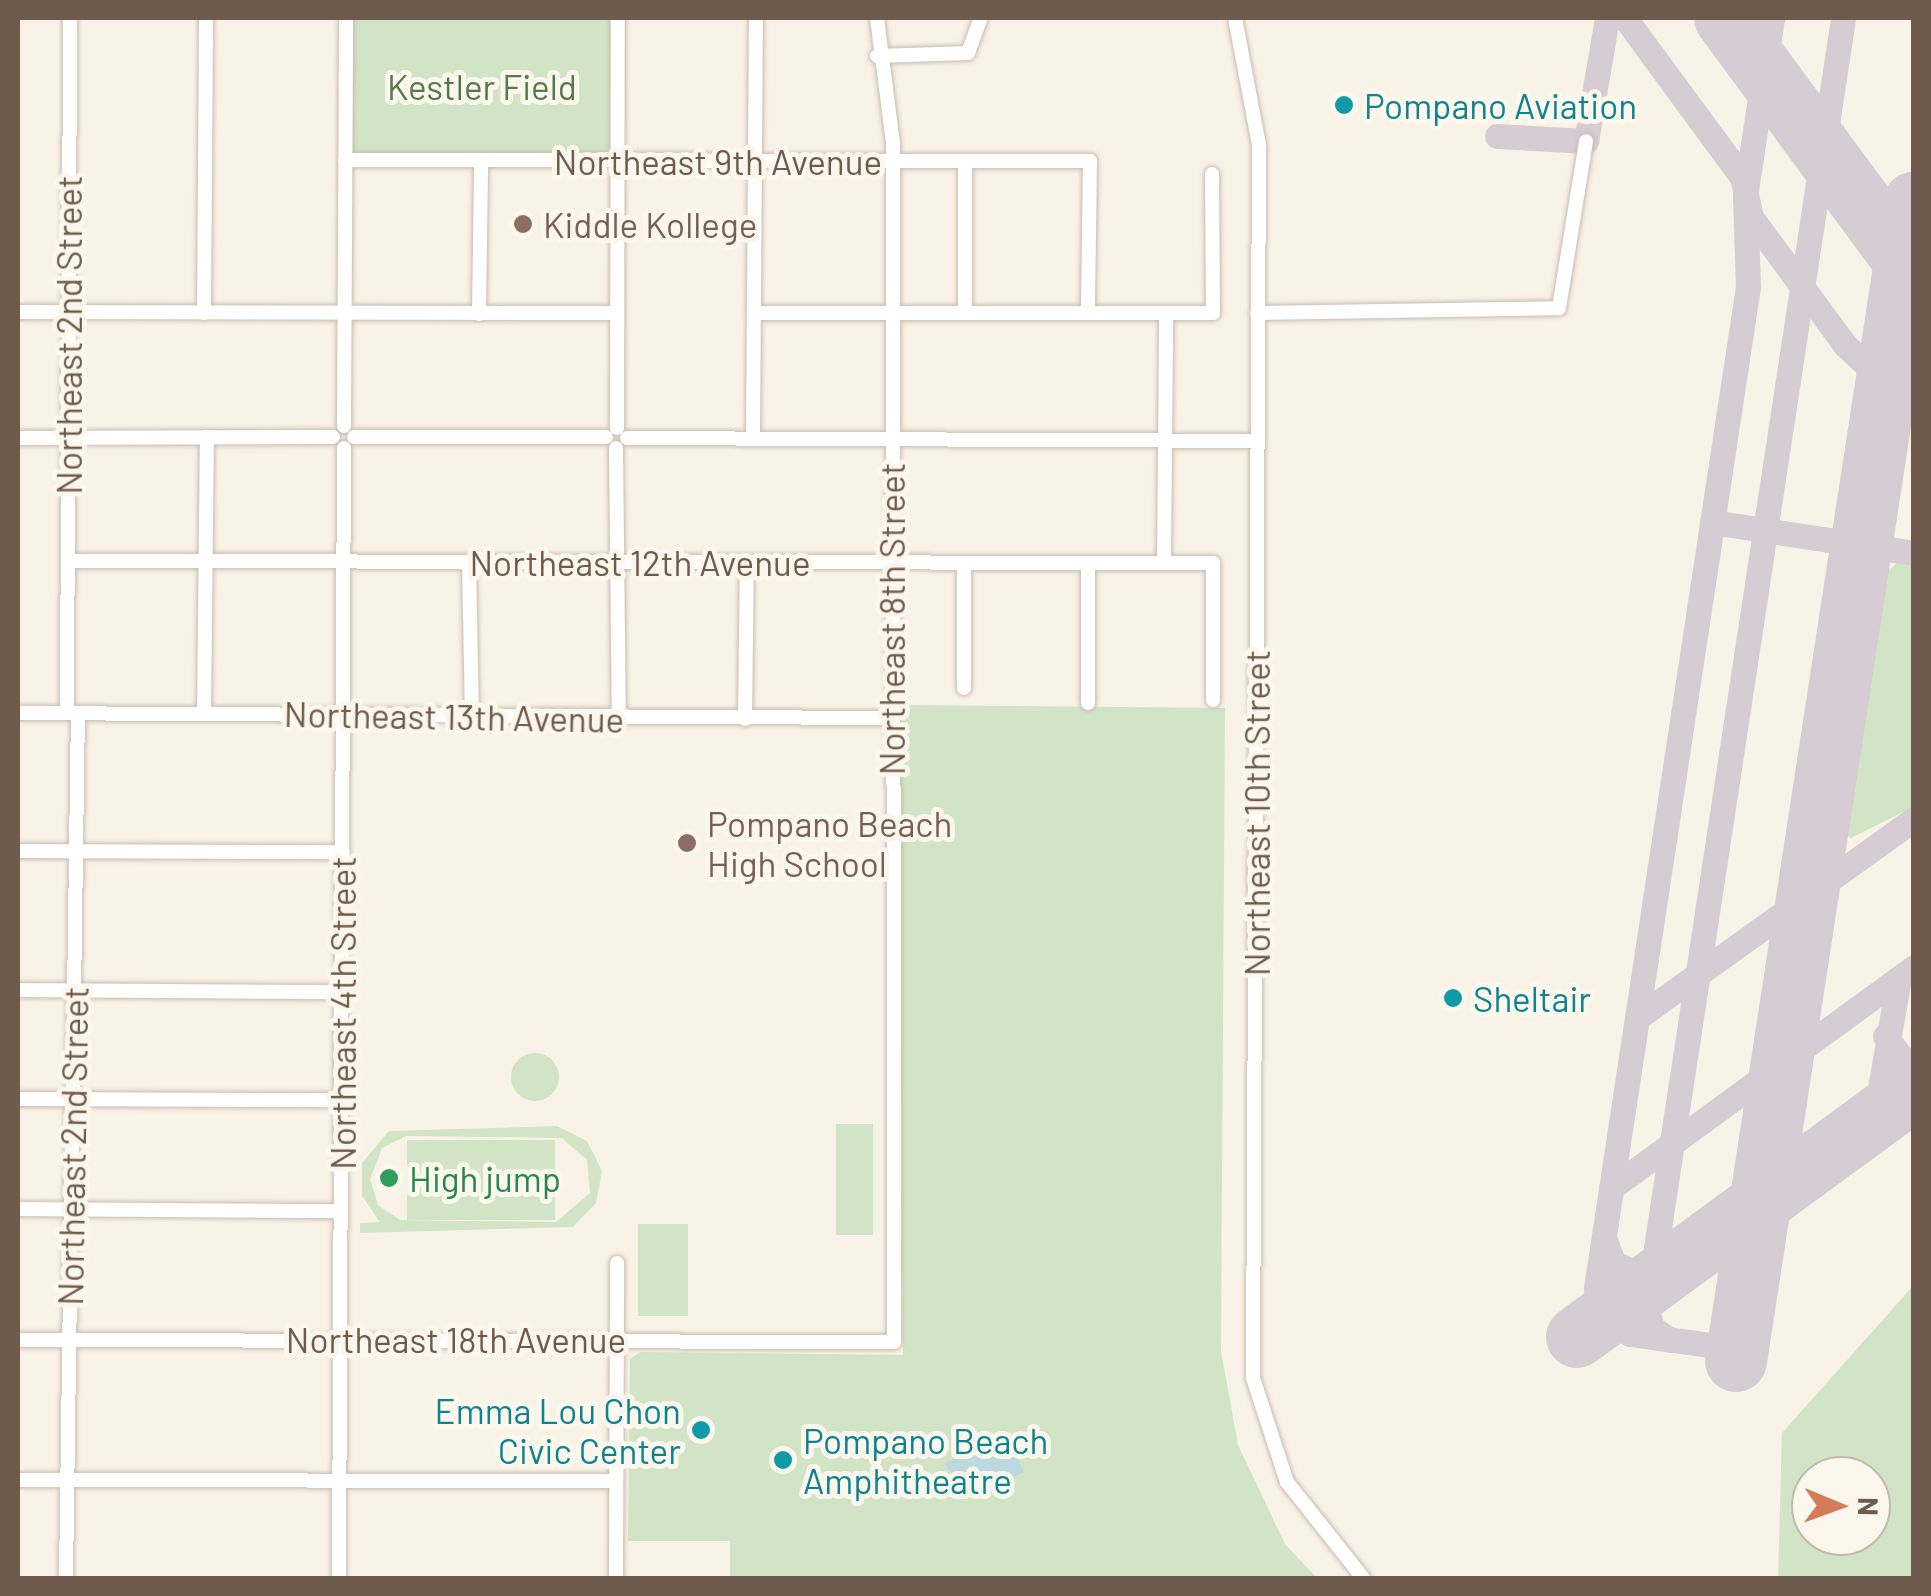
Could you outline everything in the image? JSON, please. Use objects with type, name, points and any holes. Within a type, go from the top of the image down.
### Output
[{"type":"street","name":"Northeast 2nd Street","points":[[66,1578],[78,852],[68,562],[70,18]]},
{"type":"street","points":[[204,313],[206,18]]},
{"type":"street","name":"Northeast 4th Street","points":[[339,1578],[346,18]]},
{"type":"street","points":[[618,18],[619,718]]},
{"type":"street","points":[[753,438],[756,18]]},
{"type":"street","name":"Northeast 8th Street","points":[[877,18],[877,56],[893,160],[890,562],[894,1342]]},
{"type":"street","points":[[877,56],[968,53],[981,18]]},
{"type":"street","name":"Northeast 10th Street","points":[[1235,18],[1259,145],[1253,1378],[1287,1482],[1364,1578]]},
{"type":"street","points":[[1257,313],[1503,316],[1560,308],[1586,141]]},
{"type":"street","name":"Northeast 9th Avenue","points":[[346,160],[1090,161],[1088,313]]},
{"type":"street","points":[[965,161],[965,313]]},
{"type":"street","points":[[479,314],[481,162]]},
{"type":"street","points":[[754,313],[1213,313],[1212,174]]},
{"type":"street","points":[[18,312],[617,312]]},
{"type":"street","points":[[1164,563],[1166,313]]},
{"type":"street","points":[[18,438],[1197,440],[1256,435]]},
{"type":"street","points":[[204,714],[207,437]]},
{"type":"street","name":"Northeast 12th Avenue","points":[[68,562],[1213,563],[1214,700]]},
{"type":"street","points":[[469,562],[472,714]]},
{"type":"street","points":[[745,718],[747,562]]},
{"type":"street","points":[[964,562],[964,688]]},
{"type":"street","points":[[1088,562],[1088,703]]},
{"type":"street","name":"Northeast 13th Avenue","points":[[18,713],[891,718]]},
{"type":"street","points":[[18,851],[342,852]]},
{"type":"street","points":[[18,990],[342,992]]},
{"type":"street","points":[[18,1099],[342,1100]]},
{"type":"street","points":[[18,1209],[341,1211]]},
{"type":"street","points":[[616,1578],[617,1263]]},
{"type":"street","name":"Northeast 18th Avenue","points":[[18,1340],[341,1343],[616,1338],[894,1342]]},
{"type":"street","points":[[18,1480],[616,1481]]},
{"type":"green space","name":"Kestler Field","points":[[351,18],[612,18],[612,155],[351,155]]},
{"type":"green space","points":[[1898,562],[1913,564],[1913,807],[1851,838],[1841,830],[1881,576]]},
{"type":"green space","points":[[899,705],[1225,708],[1221,1351],[1238,1445],[1285,1544],[1317,1578],[730,1578],[730,1541],[628,1541],[630,1359],[640,1352],[903,1355]]},
{"type":"green space","points":[[535,1053],[552,1060],[559,1077],[552,1094],[535,1101],[518,1094],[511,1077],[518,1060]]},
{"type":"green space","points":[[836,1124],[873,1124],[873,1235],[836,1235]]},
{"type":"green space","points":[[557,1126],[587,1141],[602,1171],[596,1203],[573,1227],[360,1233],[360,1223],[380,1222],[362,1196],[362,1163],[389,1131]],"holes":[[[406,1136],[562,1138],[587,1160],[590,1193],[556,1222],[400,1220],[378,1205],[370,1179],[382,1148]]]},
{"type":"green space","points":[[407,1140],[555,1140],[555,1220],[407,1220]]},
{"type":"green space","points":[[638,1224],[688,1224],[688,1316],[638,1316]]},
{"type":"green space","points":[[1913,1286],[1913,1578],[1778,1578],[1782,1433]]},
{"type":"water","points":[[1005,1433],[1024,1472],[1003,1482],[997,1472],[959,1491],[945,1463]]},
{"type":"taxiway","points":[[1497,136],[1586,141],[1607,18]]},
{"type":"taxiway","points":[[1625,18],[1742,177],[1751,217],[1845,345],[1914,410]]},
{"type":"taxiway","points":[[1743,1321],[1717,1346],[1630,1334],[1603,1318],[1596,1288],[1748,287],[1745,197],[1772,18]]},
{"type":"taxiway","points":[[1670,1340],[1651,1327],[1647,1307],[1843,18]]},
{"type":"taxiway","points":[[1712,522],[1914,553]]},
{"type":"taxiway","points":[[1637,1018],[1914,819]]},
{"type":"taxiway","points":[[1611,1188],[1914,967]]},
{"type":"taxiway","points":[[1875,1118],[1899,978]]},
{"type":"taxiway","points":[[1885,1036],[1914,1073]]},
{"type":"taxiway","points":[[1604,1238],[1613,1262],[1651,1281]]},
{"type":"runway","points":[[1725,18],[1914,274]]},
{"type":"runway","points":[[1736,1361],[1914,203]]},
{"type":"runway","points":[[1577,1337],[1914,1090]]},
{"type":"place","name":"Pompano Aviation","points":[[1344,105]]},
{"type":"place","name":"Kiddle Kollege","points":[[523,224]]},
{"type":"place","name":"Pompano Beach High School","points":[[687,843]]},
{"type":"place","name":"Sheltair","points":[[1453,998]]},
{"type":"place","name":"High jump","points":[[389,1178]]},
{"type":"place","name":"Emma Lou Chon Civic Center","points":[[701,1430]]},
{"type":"place","name":"Pompano Beach Amphitheatre","points":[[783,1460]]}]
